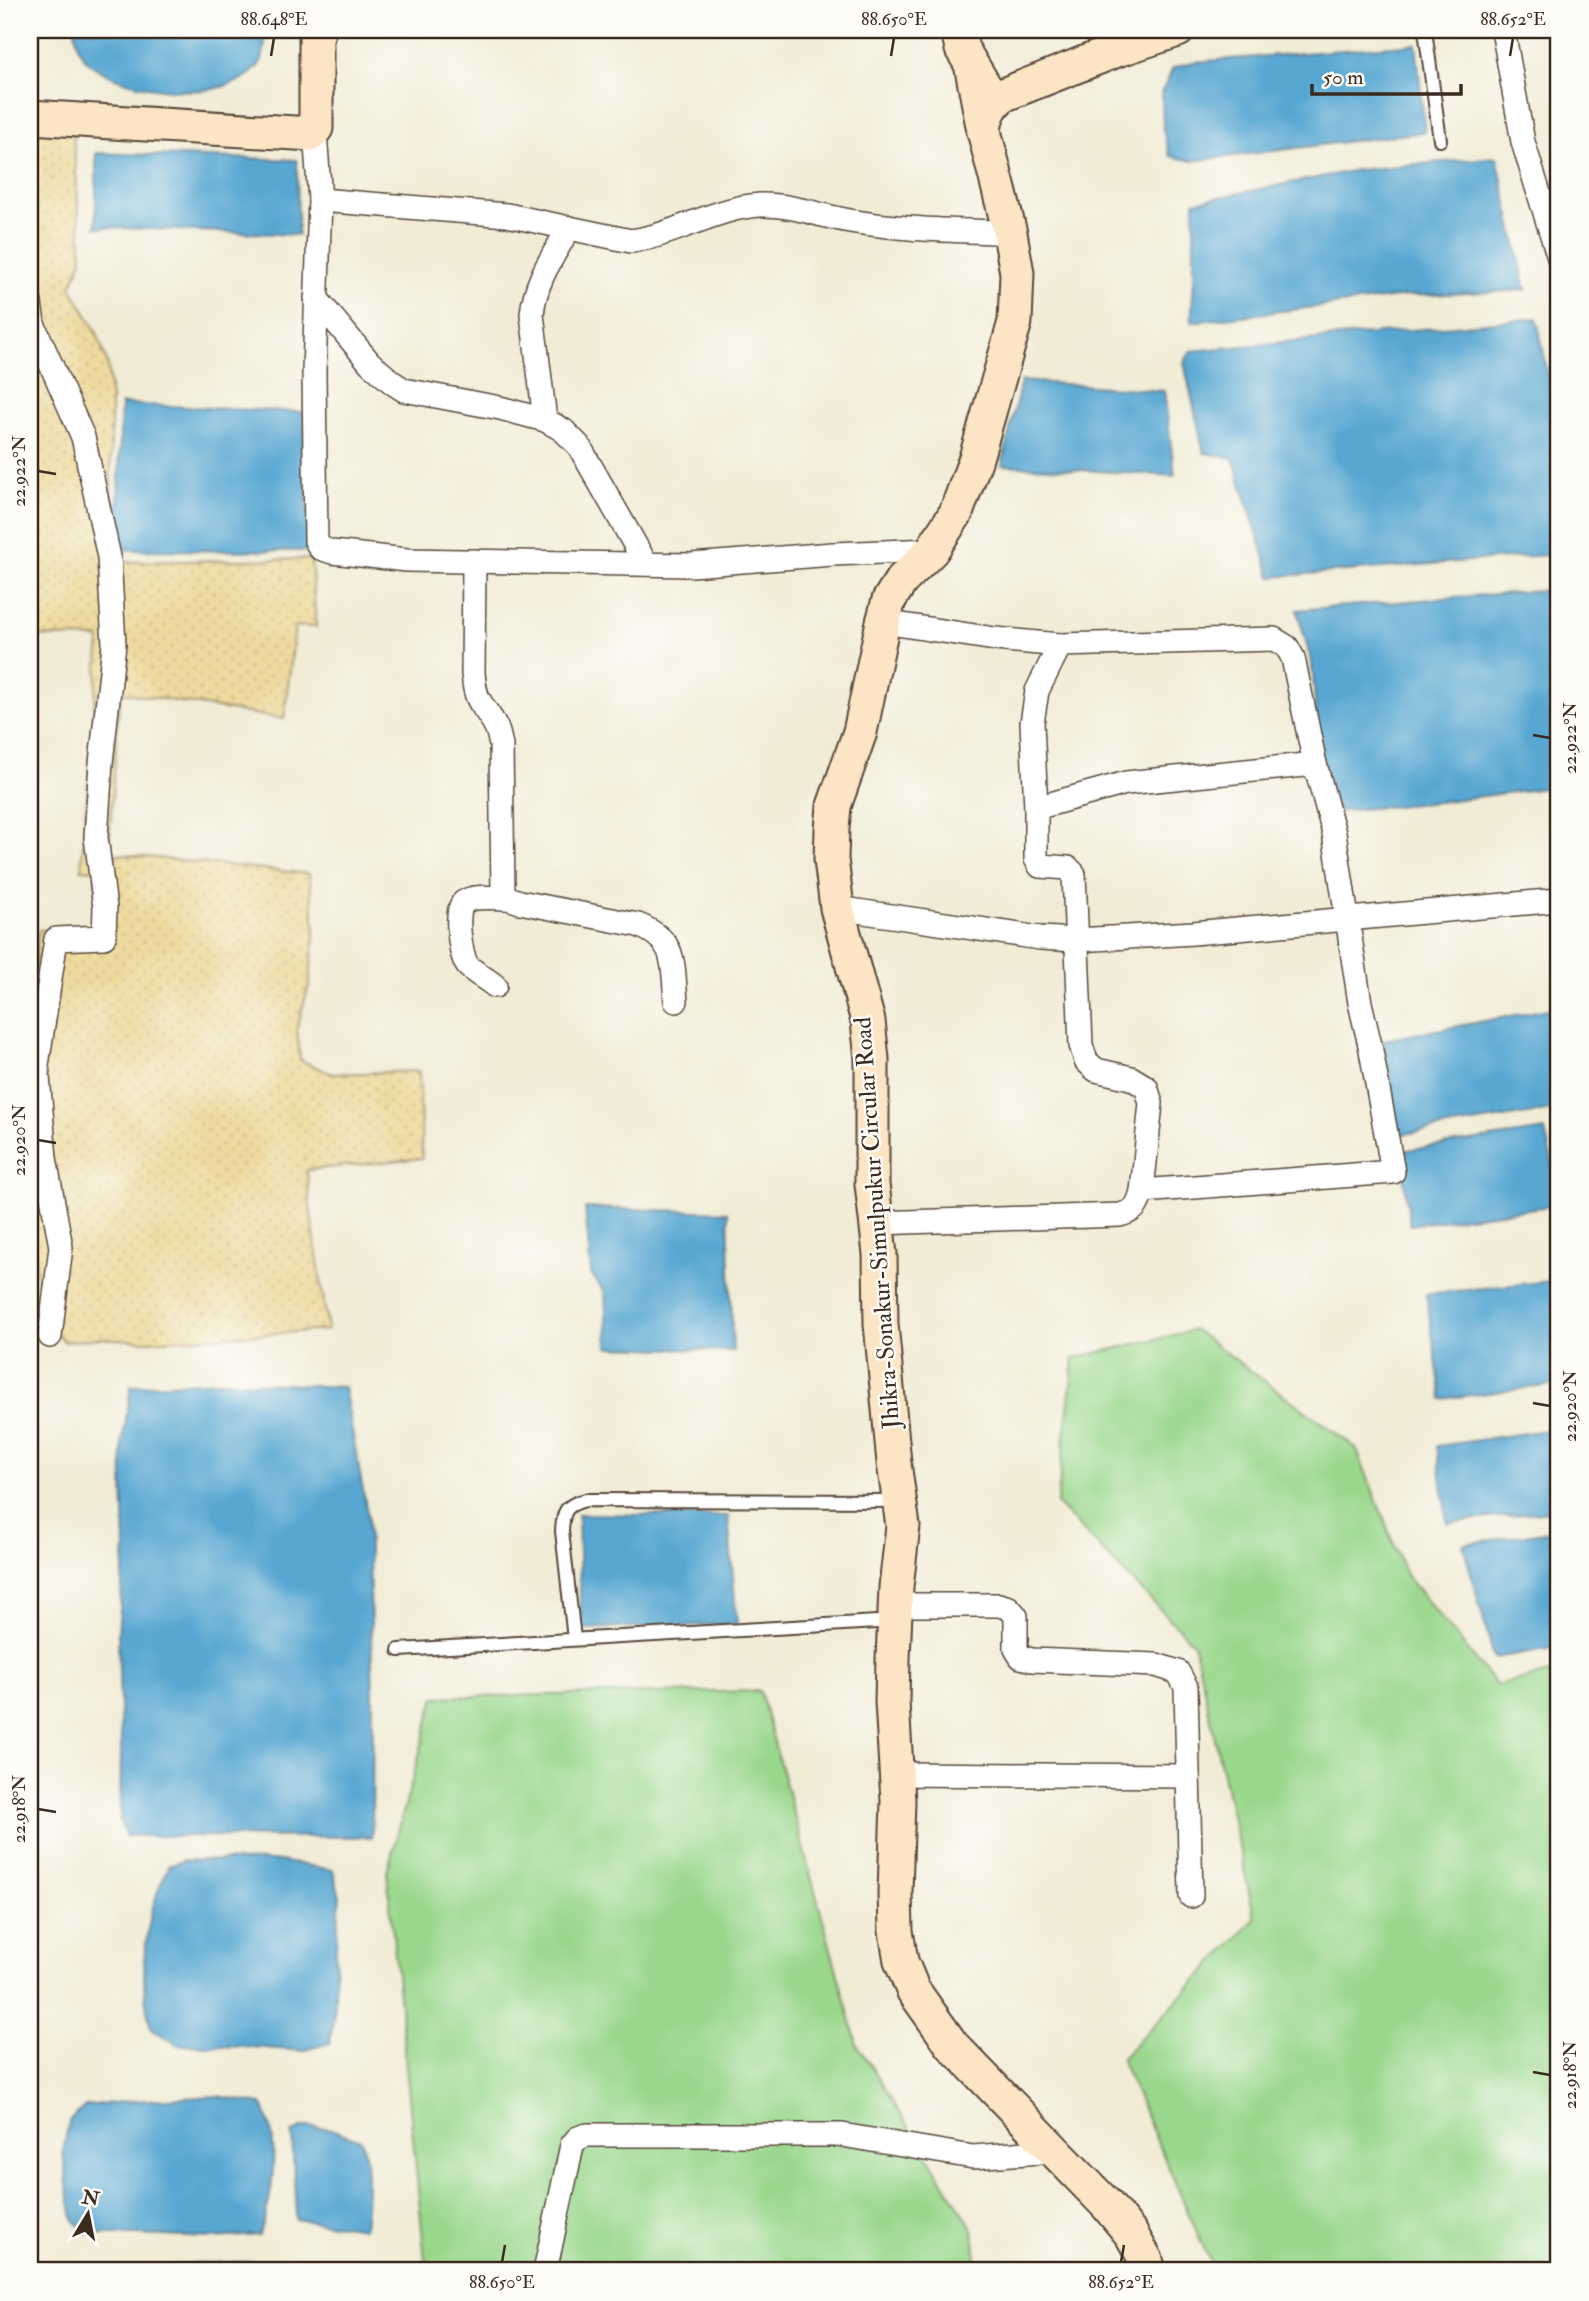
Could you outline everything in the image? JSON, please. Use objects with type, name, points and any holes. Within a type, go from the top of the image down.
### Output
[{"type":"street","points":[[958,30],[962,49],[972,69],[986,88],[1003,95]]},
{"type":"street","points":[[984,131],[990,107],[1003,95],[1131,37],[1178,30]]},
{"type":"street","points":[[1503,30],[1523,142],[1559,258]]},
{"type":"street","points":[[317,32],[315,132],[320,200],[314,372],[316,541],[320,548],[332,552],[407,560],[691,565],[833,554],[932,550]]},
{"type":"street","name":"Jhikra-Sonakur-Simulpukur Circular Road","points":[[972,69],[1017,273],[1015,322],[967,485],[956,513],[932,550],[901,581],[889,600],[860,732],[834,806],[831,859],[837,908],[868,1021],[872,1059],[872,1184],[877,1223],[887,1401],[903,1526],[895,1613],[892,1702],[896,1774],[896,1931],[901,1961],[913,1990],[952,2045],[1053,2151],[1083,2178],[1131,2234],[1146,2260],[1149,2271]]},
{"type":"street","points":[[30,117],[297,135],[315,132]]},
{"type":"street","points":[[320,200],[507,215],[631,241],[650,239],[727,210],[762,205],[850,221],[1010,233]]},
{"type":"street","points":[[545,420],[532,314],[543,273],[569,228]]},
{"type":"street","points":[[316,298],[370,363],[404,390],[500,408],[545,420],[563,430],[579,446],[646,564]]},
{"type":"street","points":[[30,303],[33,324],[83,437],[109,557],[114,644],[100,763],[96,837],[105,908],[104,937],[57,939],[37,1065],[45,1158],[61,1247],[50,1336]]},
{"type":"street","points":[[474,561],[473,673],[481,705],[498,730],[501,746],[502,882],[503,892],[509,898]]},
{"type":"street","points":[[883,622],[995,639],[1060,645],[1274,639],[1287,647],[1293,658],[1315,764],[1334,833],[1360,1003],[1393,1172],[1142,1191]]},
{"type":"street","points":[[877,1223],[1120,1215],[1138,1205],[1142,1191],[1151,1103],[1146,1087],[1131,1078],[1096,1070],[1086,1061],[1081,1045],[1074,874],[1068,868],[1040,866],[1036,859],[1033,709],[1037,691],[1060,645]]},
{"type":"street","points":[[1036,807],[1126,783],[1315,764]]},
{"type":"street","points":[[495,986],[468,966],[464,959],[458,918],[460,907],[465,901],[509,898],[638,925],[654,932],[666,943],[671,957],[676,1001]]},
{"type":"street","points":[[837,908],[1040,938],[1078,940],[1193,933],[1559,900]]},
{"type":"street","points":[[895,1613],[999,1605],[1009,1608],[1016,1616],[1016,1650],[1021,1657],[1032,1660],[1157,1665],[1178,1672],[1186,1686],[1191,1896]]},
{"type":"street","points":[[896,1774],[1188,1776]]},
{"type":"street","points":[[545,2271],[572,2145],[578,2138],[587,2135],[842,2135],[973,2157],[1053,2151]]},
{"type":"lane","points":[[1425,30],[1440,140]]},
{"type":"lane","points":[[574,1639],[562,1531],[563,1514],[572,1503],[586,1500],[900,1501]]},
{"type":"lane","points":[[399,1650],[895,1613]]},
{"type":"green space","points":[[1195,1330],[1356,1448],[1406,1575],[1496,1685],[1559,1671],[1559,2271],[1214,2271],[1121,2059],[1255,1919],[1194,1644],[1057,1504],[1074,1358]]},
{"type":"green space","points":[[760,1691],[857,2044],[973,2229],[977,2271],[426,2271],[387,1872],[435,1697]]},
{"type":"sand","points":[[30,128],[73,132],[82,260],[71,287],[97,333],[108,366],[111,400],[111,539],[123,562],[311,559],[316,627],[295,626],[284,719],[120,692],[108,853],[309,874],[315,929],[309,985],[297,1027],[300,1060],[332,1074],[419,1071],[422,1158],[307,1170],[328,1330],[148,1341],[98,1338],[65,1342],[42,1319],[30,1213],[30,1000],[39,930],[98,928],[96,870],[81,869],[100,638],[30,636]]},
{"type":"water","points":[[75,30],[266,30],[262,58],[250,74],[220,87],[182,91],[141,86],[105,73],[84,57]]},
{"type":"water","points":[[1416,44],[1425,132],[1192,161],[1170,156],[1163,129],[1162,92],[1173,68],[1193,62]]},
{"type":"water","points":[[96,153],[297,160],[298,235],[96,227]]},
{"type":"water","points":[[1497,157],[1526,290],[1407,296],[1191,322],[1194,202],[1356,170]]},
{"type":"water","points":[[1537,318],[1551,391],[1552,508],[1559,554],[1271,577],[1233,458],[1204,453],[1184,363],[1191,351]]},
{"type":"water","points":[[1021,381],[1164,391],[1175,476],[1002,465]]},
{"type":"water","points":[[121,404],[304,412],[309,551],[126,550],[117,536]]},
{"type":"water","points":[[1559,589],[1559,786],[1438,802],[1329,812],[1321,782],[1312,664],[1297,610]]},
{"type":"water","points":[[1559,1007],[1559,1109],[1398,1135],[1383,1040]]},
{"type":"water","points":[[1545,1130],[1559,1205],[1410,1225],[1400,1151]]},
{"type":"water","points":[[585,1208],[728,1212],[733,1351],[608,1347],[605,1293],[591,1274]]},
{"type":"water","points":[[1559,1280],[1559,1384],[1442,1399],[1426,1294]]},
{"type":"water","points":[[219,1381],[344,1387],[368,1518],[373,1694],[372,1837],[126,1836],[120,1822],[118,1633],[125,1549],[122,1444],[131,1386]]},
{"type":"water","points":[[1559,1428],[1559,1510],[1447,1523],[1437,1446]]},
{"type":"water","points":[[578,1514],[728,1516],[737,1624],[581,1629]]},
{"type":"water","points":[[1559,1530],[1559,1647],[1494,1658],[1463,1544]]},
{"type":"water","points":[[185,1860],[280,1861],[333,1870],[340,1897],[335,2005],[330,2043],[303,2051],[178,2045],[151,2028],[144,1966],[149,1924],[169,1865]]},
{"type":"water","points":[[217,2096],[261,2104],[268,2117],[272,2133],[273,2168],[268,2205],[259,2235],[212,2238],[85,2233],[73,2219],[67,2185],[63,2151],[69,2121],[85,2106]]},
{"type":"water","points":[[303,2127],[328,2128],[361,2140],[367,2171],[364,2228],[296,2219],[292,2133]]},
{"type":"water","points":[[269,2261],[306,2264],[320,2271],[130,2271],[187,2264]]}]
